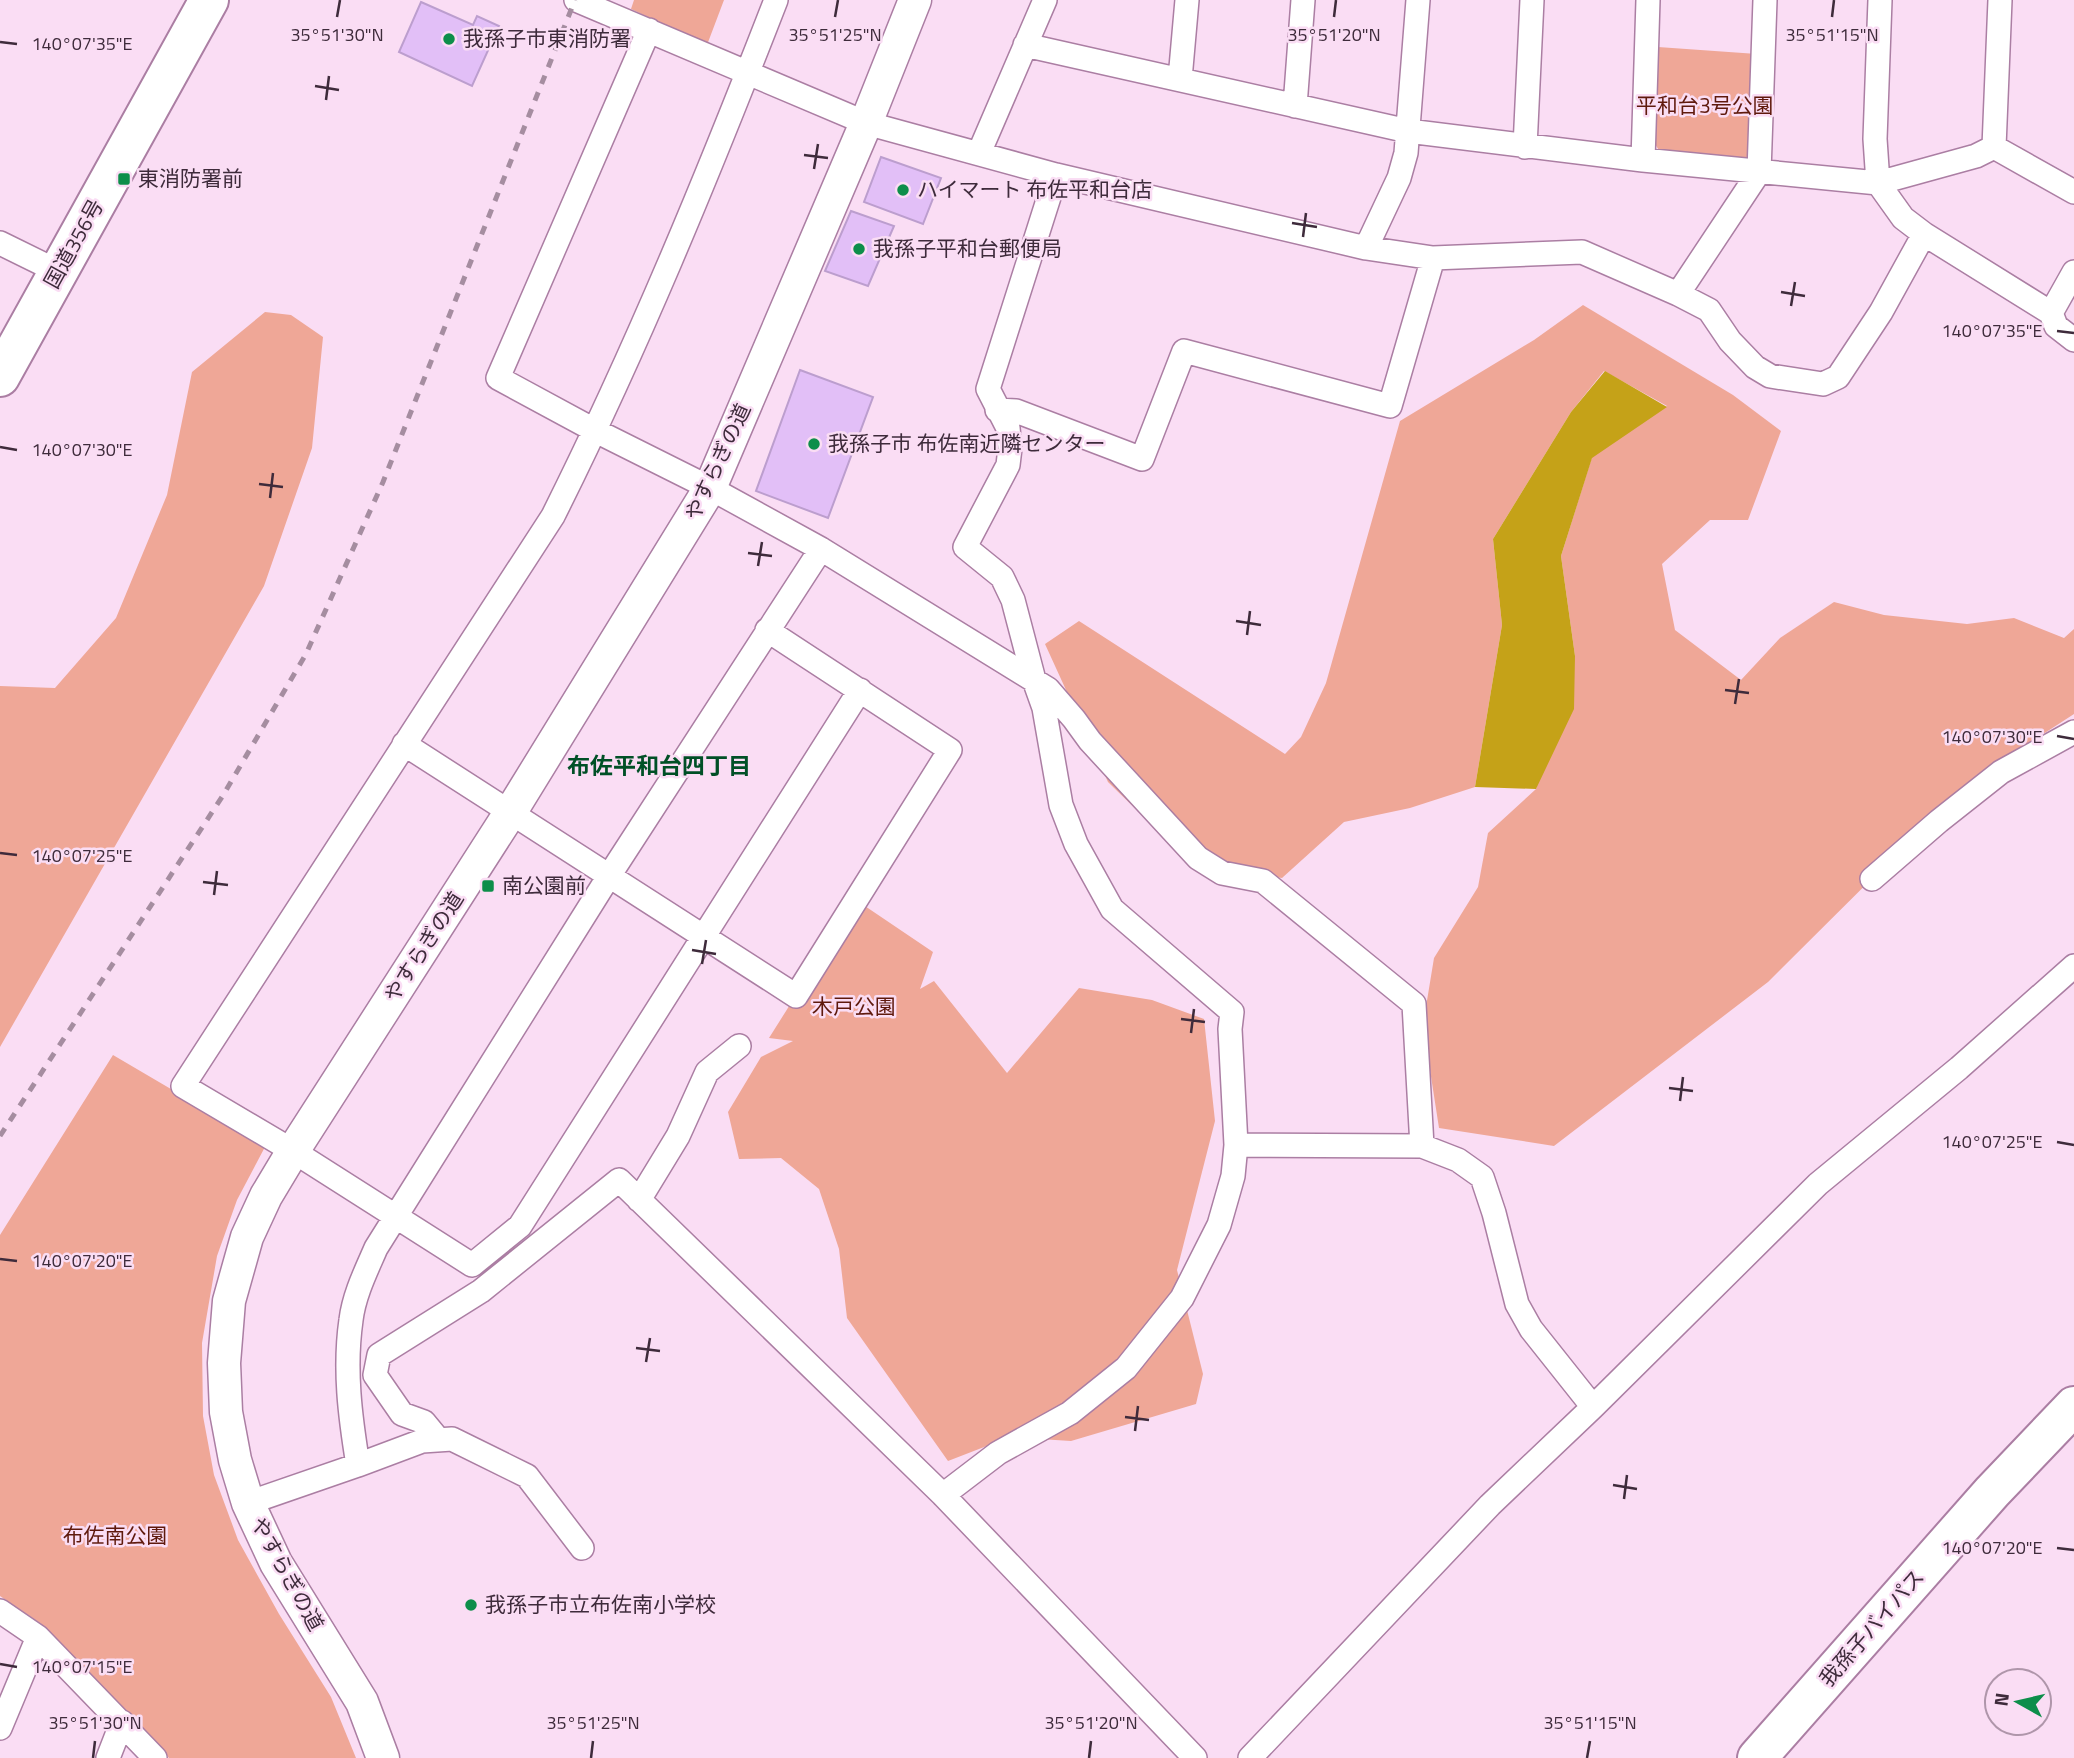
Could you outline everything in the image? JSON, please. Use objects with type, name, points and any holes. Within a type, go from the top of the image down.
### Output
[{"type":"highway","name":"国道356号","points":[[0,377],[209,0]]},
{"type":"highway","name":"我孫子バイパス","points":[[1757,1758],[1992,1492],[2074,1406]]},
{"type":"street","points":[[576,0],[866,123],[1056,175],[1366,248],[1433,258],[1582,252],[1709,310],[1730,341],[1755,367],[1770,376],[1823,384],[1838,377],[1881,312],[1924,234]]},
{"type":"street","points":[[776,0],[671,258],[596,431],[554,516],[183,1086],[293,1151],[472,1265],[520,1226],[860,690]]},
{"type":"street","name":"やすらぎの道","points":[[383,1758],[362,1702],[276,1563],[248,1503],[235,1460],[226,1412],[223,1363],[229,1301],[247,1237],[266,1196],[293,1151],[510,813],[710,488],[866,123],[915,0]]},
{"type":"street","points":[[979,153],[1045,0]]},
{"type":"street","points":[[1180,79],[1187,0]]},
{"type":"street","points":[[1295,106],[1303,0]]},
{"type":"street","points":[[1366,248],[1399,178],[1406,153],[1418,0]]},
{"type":"street","points":[[1525,147],[1532,0]]},
{"type":"street","points":[[1643,160],[1648,0]]},
{"type":"street","points":[[1678,294],[1759,172],[1765,0]]},
{"type":"street","points":[[1880,0],[1875,138],[1878,183],[1903,218],[1924,234],[2051,313],[2056,326],[2074,340]]},
{"type":"street","points":[[1994,147],[2000,0]]},
{"type":"street","points":[[649,30],[498,378],[821,549],[1048,689],[1090,741],[1198,858],[1222,873],[1263,881],[1414,1004],[1422,1146]]},
{"type":"street","points":[[1025,45],[1408,131],[1643,160],[1878,183],[1976,156],[1994,147]]},
{"type":"street","points":[[1994,147],[2074,192]]},
{"type":"street","points":[[943,1495],[998,1453],[1070,1413],[1126,1368],[1182,1298],[1219,1225],[1233,1176],[1236,1145],[1230,1029],[1232,1012],[1112,909],[1076,844],[1061,805],[1044,708],[1013,600],[1002,578],[965,547],[1008,465],[1008,428],[988,389],[1056,175]]},
{"type":"street","points":[[0,243],[59,272]]},
{"type":"street","points":[[997,410],[1016,411],[1142,459],[1184,351],[1390,406],[1433,258]]},
{"type":"street","points":[[2051,313],[2074,272]]},
{"type":"street","points":[[358,1465],[349,1408],[351,1318],[362,1278],[376,1248],[609,876],[821,549]]},
{"type":"street","points":[[404,744],[796,996],[950,750],[767,630]]},
{"type":"street","points":[[1872,879],[2001,772],[2074,732]]},
{"type":"street","points":[[1250,1758],[1490,1505],[1818,1184],[1959,1068],[2074,966]]},
{"type":"street","points":[[639,1200],[678,1136],[707,1072],[740,1046]]},
{"type":"street","points":[[1236,1145],[1422,1146],[1458,1160],[1482,1177],[1517,1304],[1531,1329],[1593,1407]]},
{"type":"street","points":[[438,1439],[424,1422],[402,1414],[375,1375],[379,1355],[481,1291],[619,1180],[943,1495],[1195,1758]]},
{"type":"street","points":[[248,1503],[422,1441],[452,1439],[527,1476],[582,1548]]},
{"type":"street","points":[[0,1611],[38,1637],[155,1758]]},
{"type":"street","points":[[0,1728],[38,1637]]},
{"type":"street","points":[[108,1758],[122,1722]]},
{"type":"green space","points":[[634,0],[724,0],[707,45],[631,9]]},
{"type":"green space","name":"平和台3号公園","points":[[1658,47],[1757,54],[1752,154],[1748,159],[1660,152],[1655,144]]},
{"type":"green space","points":[[1583,305],[1733,395],[1781,431],[1748,520],[1710,520],[1662,564],[1675,630],[1741,680],[1780,638],[1834,602],[1884,615],[1967,624],[2014,618],[2064,638],[2074,629],[2074,714],[1969,782],[1768,982],[1554,1146],[1439,1128],[1423,1025],[1434,958],[1478,887],[1488,833],[1536,789],[1575,656],[1561,556],[1592,457],[1667,406],[1604,371],[1571,412],[1493,539],[1502,625],[1475,787],[1410,808],[1344,822],[1282,878],[1193,865],[1108,782],[1045,644],[1079,621],[1285,754],[1301,737],[1326,683],[1400,421],[1534,340]]},
{"type":"green space","points":[[265,312],[291,315],[323,337],[312,448],[264,586],[0,1047],[0,686],[55,688],[116,618],[167,495],[192,372]]},
{"type":"green space","name":"木戸公園","points":[[856,900],[933,952],[920,989],[934,981],[1007,1073],[1079,988],[1152,1000],[1204,1019],[1215,1121],[1177,1270],[1203,1374],[1196,1404],[1071,1441],[1010,1437],[948,1461],[847,1318],[839,1249],[819,1189],[781,1158],[739,1159],[728,1112],[761,1057],[793,1041],[769,1038]]},
{"type":"green space","name":"布佐南公園","points":[[113,1055],[266,1145],[237,1200],[217,1256],[202,1343],[203,1416],[214,1475],[238,1540],[279,1614],[331,1697],[356,1758],[169,1758],[40,1623],[0,1596],[0,1235]]},
{"type":"shaded area","points":[[1605,371],[1667,407],[1592,458],[1561,556],[1575,656],[1574,709],[1536,789],[1475,787],[1502,625],[1493,539],[1571,412]]},
{"type":"building","name":"我孫子市東消防署","points":[[421,2],[473,25],[477,16],[499,26],[472,86],[399,52]]},
{"type":"building","name":"ハイマート 布佐平和台店","points":[[881,157],[941,178],[923,224],[864,202]]},
{"type":"building","points":[[851,211],[894,226],[868,286],[825,271]]},
{"type":"building","name":"我孫子市 布佐南近隣センター","points":[[800,370],[873,397],[828,518],[756,491]]},
{"type":"railway","points":[[0,1136],[222,797],[306,654],[383,482],[575,0]]},
{"type":"place","name":"我孫子市東消防署","points":[[449,39]]},
{"type":"place","name":"東消防署前","points":[[124,179]]},
{"type":"place","name":"ハイマート 布佐平和台店","points":[[903,190]]},
{"type":"place","name":"我孫子平和台郵便局","points":[[859,249]]},
{"type":"place","name":"我孫子市 布佐南近隣センター","points":[[814,444]]},
{"type":"place","name":"南公園前","points":[[488,886]]},
{"type":"place","name":"我孫子市立布佐南小学校","points":[[471,1605]]},
{"type":"district","name":"布佐平和台四丁目","points":[[659,766]]}]
